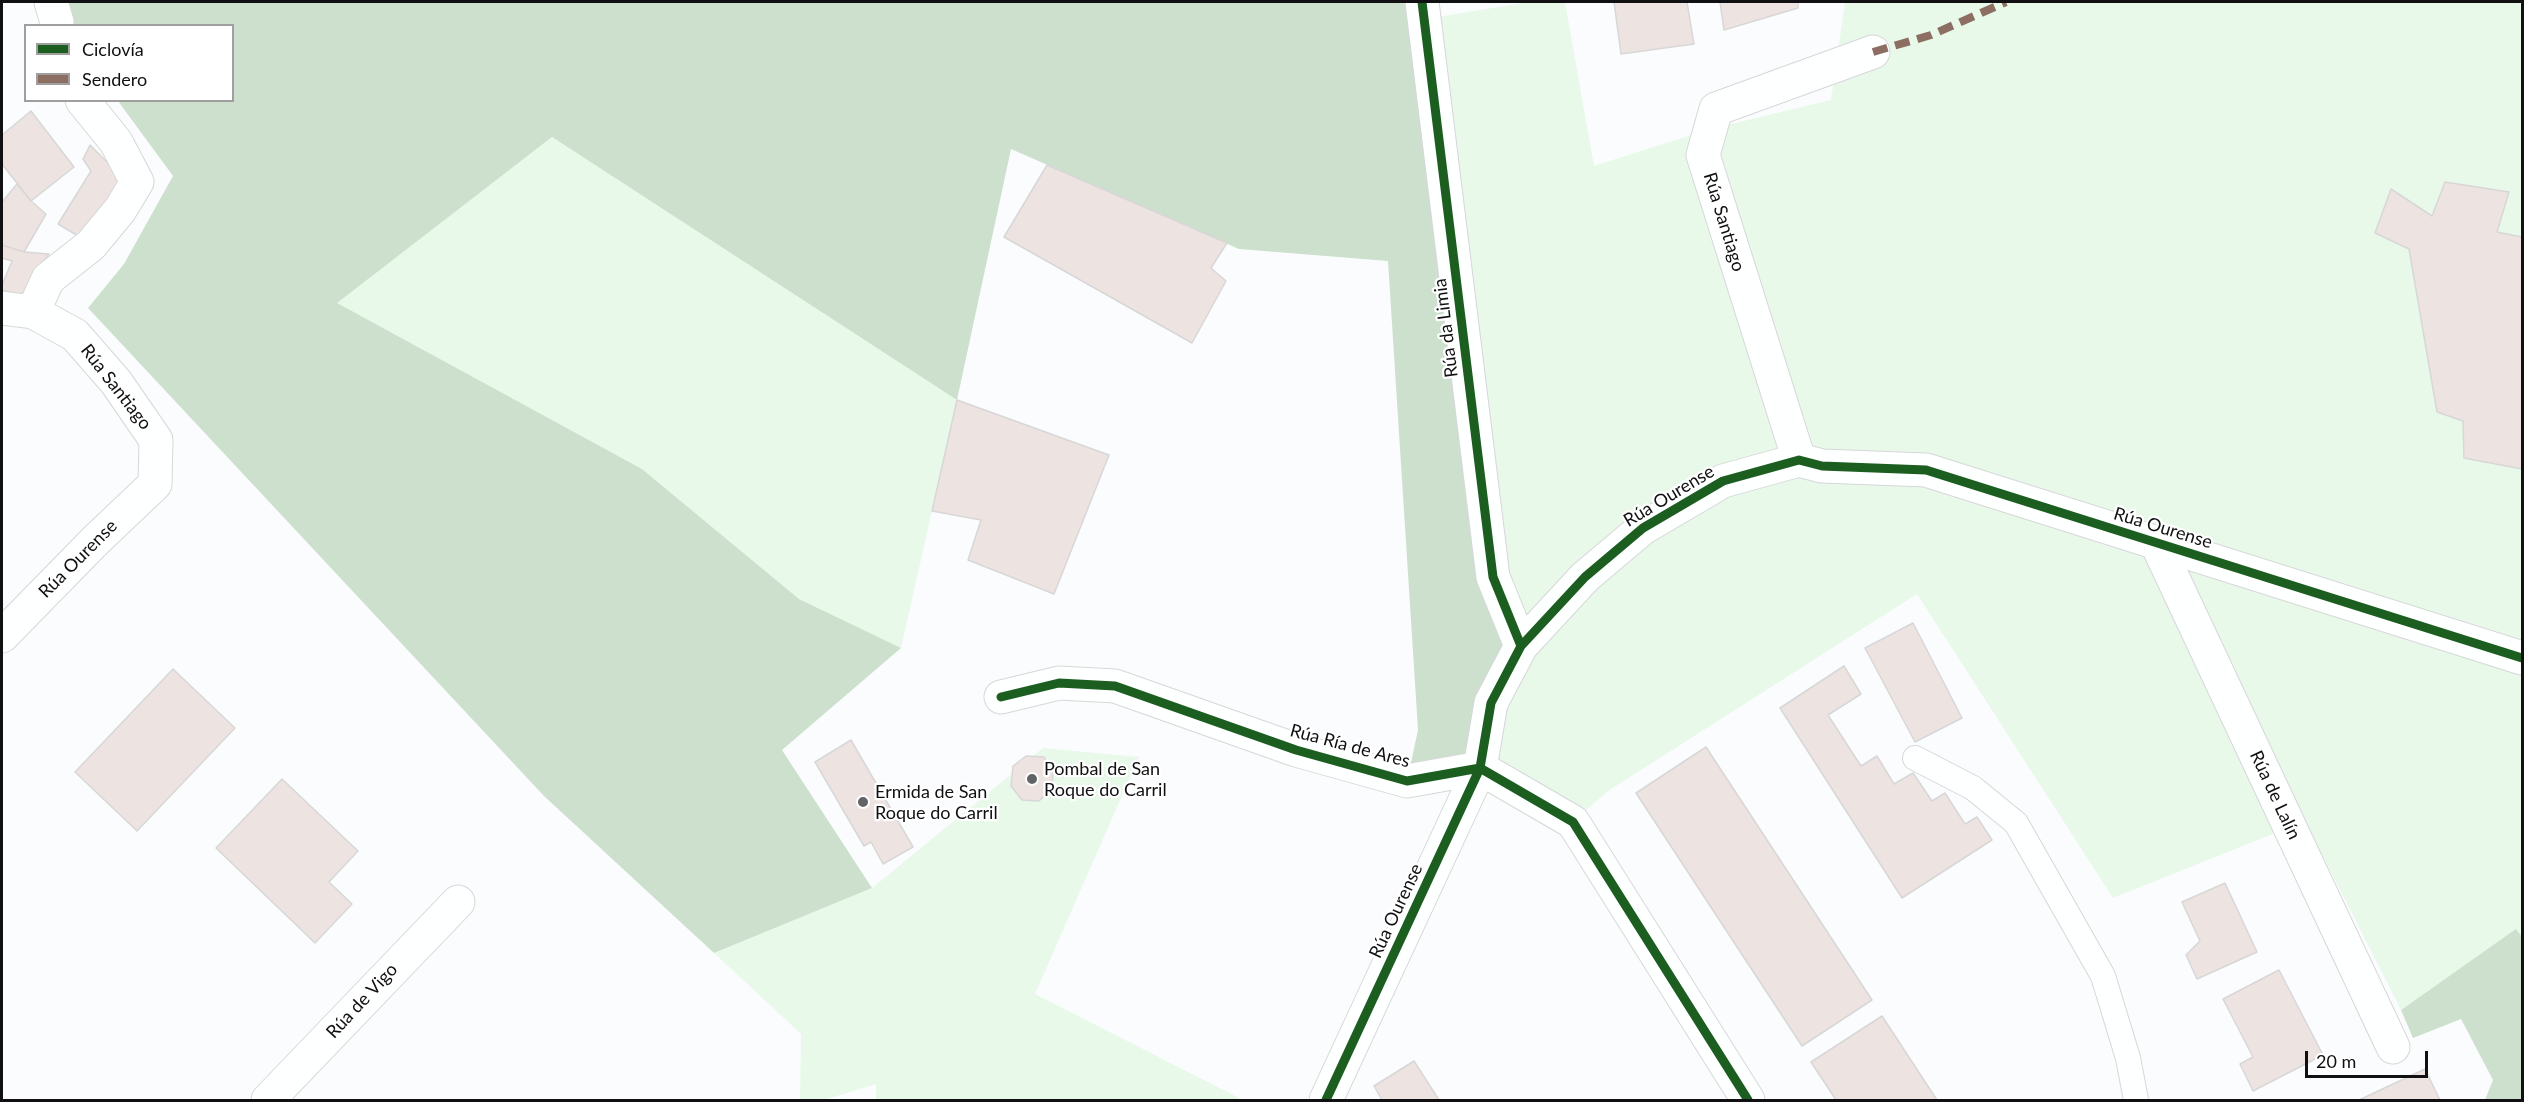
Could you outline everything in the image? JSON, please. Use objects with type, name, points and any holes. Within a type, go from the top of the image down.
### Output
[{"type":"street","points":[[51,2],[56,24]]},
{"type":"street","name":"Rúa da Limia","points":[[1422,2],[1493,577],[1521,646]]},
{"type":"street","name":"Rúa Santiago","points":[[1799,460],[1703,155],[1716,109],[1873,52]]},
{"type":"street","points":[[17,310],[74,256],[91,246],[120,210],[138,182],[116,142],[84,102]]},
{"type":"street","name":"Rúa Santiago","points":[[17,310],[75,335],[116,382],[156,441],[155,484]]},
{"type":"street","name":"Rúa Ourense","points":[[1326,1101],[1480,768],[1491,703],[1521,646],[1585,577],[1643,528],[1723,481],[1799,460],[1822,466],[1926,470],[2523,658]]},
{"type":"street","name":"Rúa Ourense","points":[[2,636],[94,542],[155,484]]},
{"type":"street","name":"Rúa de Lalín","points":[[2156,543],[2393,1047]]},
{"type":"street","name":"Rúa Ría de Ares","points":[[1001,697],[1059,683],[1115,686],[1296,750],[1407,781],[1480,768]]},
{"type":"street","points":[[1480,768],[1573,822],[1748,1101]]},
{"type":"street","name":"Rúa de Vigo","points":[[268,1101],[458,902]]},
{"type":"lane","points":[[1915,758],[1973,788],[2016,823],[2103,976],[2128,1058],[2136,1101]]},
{"type":"green space","points":[[51,2],[1422,2],[1493,577],[1521,646],[1480,768],[1407,781],[1418,730],[1388,261],[1239,249],[1011,149],[957,400],[552,137],[337,303],[642,469],[799,599],[901,648],[782,750],[872,888],[714,953],[544,796],[88,308],[124,264],[173,176],[119,102],[234,102],[234,24],[65,24]]},
{"type":"green space","points":[[1530,2],[1565,2],[1594,166],[1710,129],[1831,100],[1845,2],[2522,2],[2522,937],[2516,930],[2401,1010],[2305,821],[2113,898],[1917,594],[1608,791],[1573,822],[1480,768],[1493,577],[1424,19]]},
{"type":"green space","points":[[552,137],[957,400],[901,648],[799,599],[642,469],[336,303]]},
{"type":"green space","points":[[1043,748],[1139,757],[1035,994],[1243,1100],[876,1100],[876,1084],[824,1100],[800,1100],[801,1034],[714,953],[872,888]]},
{"type":"green space","points":[[2516,929],[2522,937],[2522,1100],[2485,1100],[2493,1080],[2461,1019],[2413,1038],[2401,1010]]},
{"type":"building","points":[[1614,2],[1687,2],[1694,44],[1621,54]]},
{"type":"building","points":[[1720,2],[1798,2],[1798,8],[1724,30]]},
{"type":"building","points":[[31,111],[74,167],[31,201],[2,164],[2,135]]},
{"type":"building","points":[[90,145],[125,180],[85,240],[58,224],[91,171],[83,159]]},
{"type":"building","points":[[1047,165],[1227,243],[1211,268],[1226,281],[1192,343],[1004,237]]},
{"type":"building","points":[[2445,182],[2509,192],[2497,232],[2522,237],[2522,469],[2464,458],[2463,421],[2437,412],[2409,249],[2375,233],[2391,189],[2432,216]]},
{"type":"building","points":[[17,184],[46,214],[24,252],[2,245],[2,202]]},
{"type":"building","points":[[2,245],[24,252],[49,254],[21,296],[2,290],[12,261],[2,258]]},
{"type":"building","points":[[957,400],[1109,455],[1054,594],[968,560],[981,520],[932,511]]},
{"type":"building","points":[[1913,623],[1962,718],[1915,742],[1865,648]]},
{"type":"building","points":[[1844,666],[1861,694],[1828,715],[1861,766],[1877,756],[1894,784],[1913,773],[1932,801],[1945,793],[1965,824],[1977,817],[1992,840],[1902,898],[1780,708]]},
{"type":"building","points":[[173,669],[235,728],[137,831],[75,772]]},
{"type":"building","name":"Ermida de San Roque do Carril","points":[[851,740],[913,847],[883,864],[871,842],[864,846],[815,762]]},
{"type":"building","points":[[1706,747],[1872,1000],[1802,1046],[1636,793]]},
{"type":"building","name":"Pombal de San Roque do Carril","points":[[1026,756],[1044,757],[1053,771],[1052,789],[1039,801],[1022,800],[1011,786],[1013,766]]},
{"type":"building","points":[[282,779],[358,851],[329,882],[352,904],[315,943],[216,848]]},
{"type":"building","points":[[2225,883],[2257,952],[2197,979],[2186,955],[2200,941],[2182,902]]},
{"type":"building","points":[[2279,970],[2323,1055],[2253,1091],[2240,1064],[2253,1057],[2223,999]]},
{"type":"building","points":[[1882,1016],[1937,1100],[1836,1100],[1811,1062]]},
{"type":"building","points":[[1414,1061],[1439,1100],[1382,1100],[1374,1086]]},
{"type":"building","points":[[2425,1069],[2440,1100],[2359,1100]]},
{"type":"marked path","points":[[1873,52],[1931,35],[2006,2]]},
{"type":"cycle path","points":[[1422,2],[1493,577],[1521,646]]},
{"type":"cycle path","points":[[1326,1100],[1480,768],[1491,703],[1521,646],[1585,577],[1643,528],[1723,481],[1799,460],[1822,466],[1926,470],[2522,658]]},
{"type":"cycle path","points":[[1001,697],[1059,683],[1115,686],[1296,750],[1407,781],[1480,768],[1573,822],[1748,1100]]},
{"type":"place","name":"Pombal de San Roque do Carril","points":[[1032,779]]},
{"type":"place","name":"Ermida de San Roque do Carril","points":[[863,802]]}]
